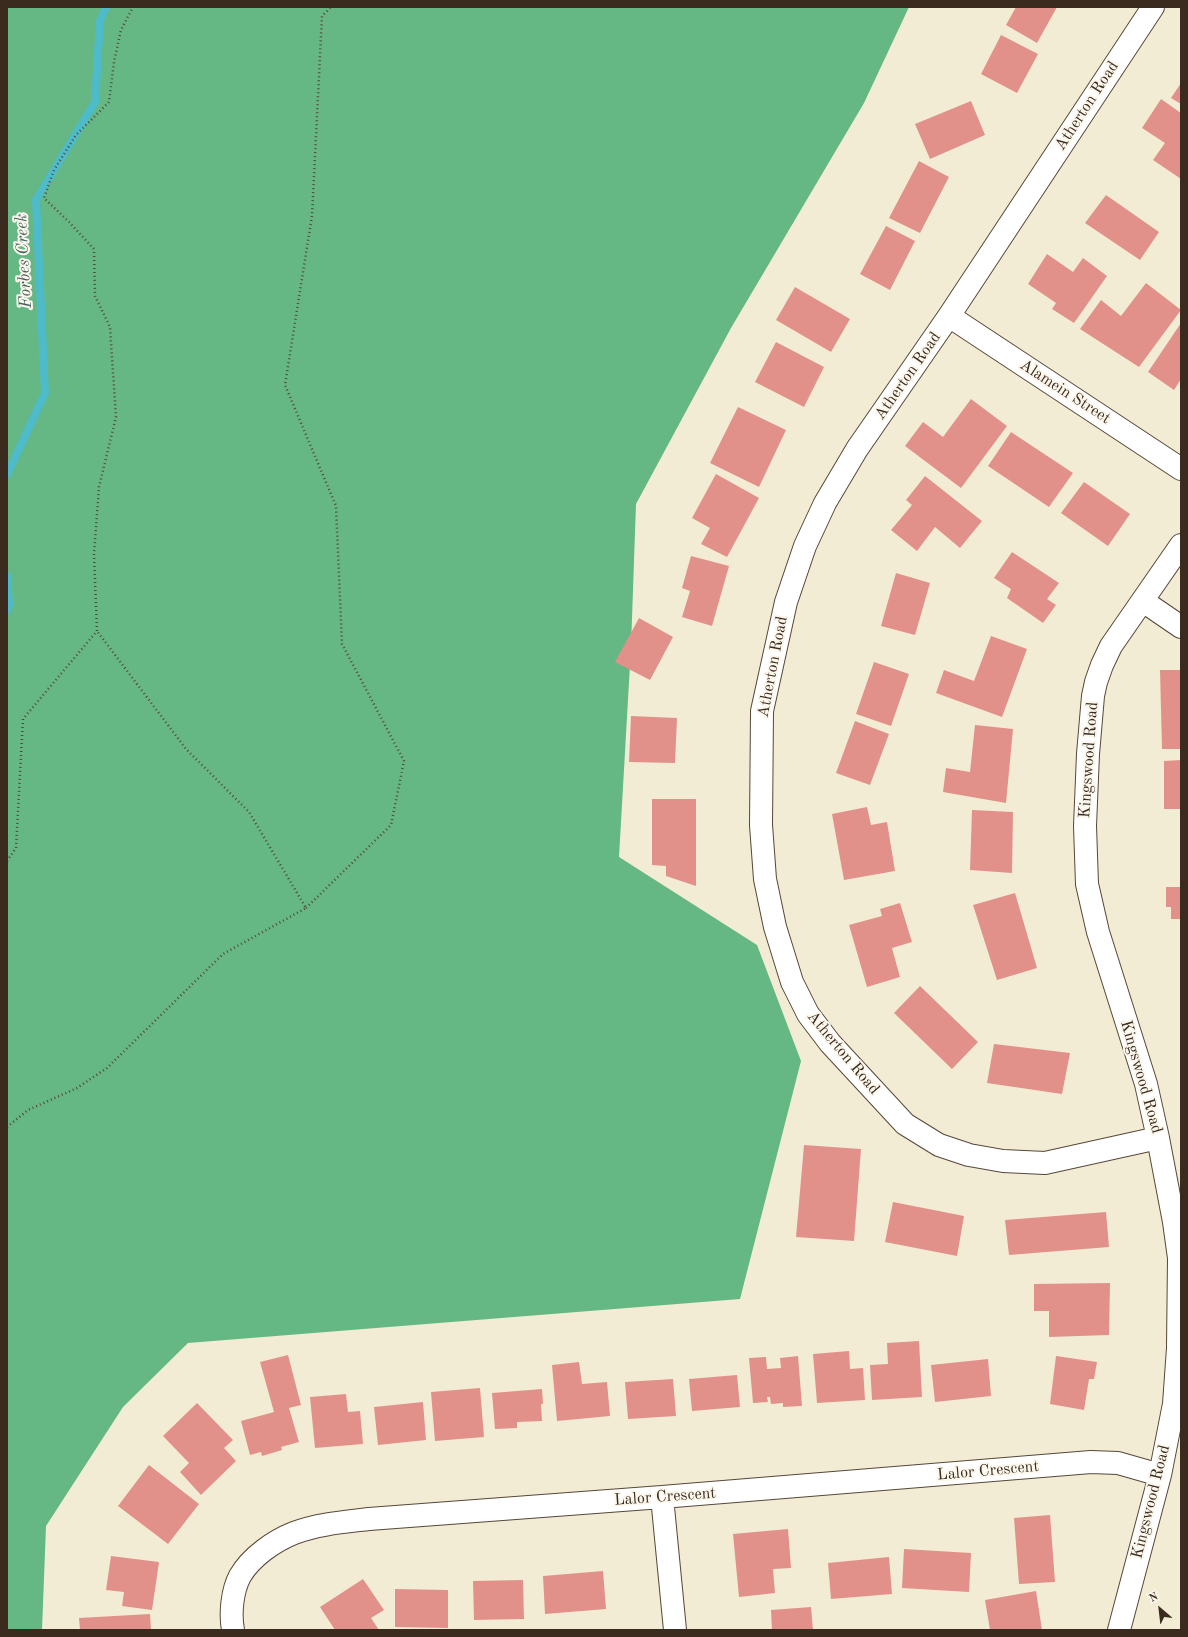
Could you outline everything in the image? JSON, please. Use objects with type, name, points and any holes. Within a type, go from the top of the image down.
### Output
[{"type":"street","name":"Atherton Road","points":[[1153,7],[950,316],[857,449],[825,504],[806,546],[786,602],[762,711],[761,825],[765,879],[775,927],[792,982],[808,1014],[830,1042],[905,1124],[939,1145],[969,1155],[1002,1161],[1045,1163],[1158,1138]]},
{"type":"street","name":"Alamein Street","points":[[950,316],[1181,469]]},
{"type":"street","name":"Kingswood Road","points":[[1118,1630],[1160,1475],[1174,1404],[1180,1293],[1179,1258],[1174,1222],[1146,1084],[1098,932],[1087,884],[1085,826],[1090,714],[1096,682],[1111,646],[1181,545]]},
{"type":"street","points":[[1143,601],[1181,627]]},
{"type":"street","name":"Lalor Crescent","points":[[233,1630],[230,1616],[234,1595],[240,1577],[253,1560],[273,1544],[294,1533],[325,1525],[369,1519],[1091,1462],[1118,1463],[1160,1475]]},
{"type":"street","points":[[662,1497],[675,1630]]},
{"type":"path","points":[[133,7],[121,30],[114,62],[110,102],[76,135],[54,170],[44,198],[94,249],[95,296],[110,327],[116,418],[99,487],[94,554],[97,631],[186,748],[248,812],[306,908]]},
{"type":"path","points":[[7,1127],[28,1110],[77,1088],[107,1068],[223,954],[306,908],[391,825],[404,762],[342,644],[336,506],[285,385],[312,216],[322,16],[331,7]]},
{"type":"path","points":[[7,861],[16,848],[23,719],[97,631]]},
{"type":"green space","points":[[7,7],[909,7],[864,103],[731,328],[636,504],[631,647],[619,857],[757,945],[801,1061],[740,1299],[188,1343],[123,1407],[46,1526],[42,1630],[7,1630]]},
{"type":"building","points":[[1016,7],[1057,7],[1037,43],[1006,25]]},
{"type":"building","points":[[1001,35],[1038,54],[1017,93],[981,74]]},
{"type":"building","points":[[1181,83],[1181,104],[1171,98]]},
{"type":"building","points":[[1161,99],[1181,113],[1181,179],[1153,160],[1165,143],[1142,128]]},
{"type":"building","points":[[971,101],[985,135],[930,159],[915,124]]},
{"type":"building","points":[[919,161],[949,177],[920,233],[889,218]]},
{"type":"building","points":[[1106,195],[1159,232],[1140,260],[1085,223]]},
{"type":"building","points":[[886,226],[915,241],[890,290],[860,274]]},
{"type":"building","points":[[1047,254],[1073,272],[1083,258],[1107,276],[1074,323],[1052,309],[1056,303],[1028,284]]},
{"type":"building","points":[[1146,283],[1181,310],[1139,367],[1080,329],[1101,300],[1121,316]]},
{"type":"building","points":[[795,287],[850,319],[831,352],[776,320]]},
{"type":"building","points":[[1181,323],[1181,379],[1174,390],[1148,372]]},
{"type":"building","points":[[776,342],[824,367],[804,407],[755,382]]},
{"type":"building","points":[[971,399],[1007,426],[961,488],[905,446],[923,422],[943,437]]},
{"type":"building","points":[[738,407],[786,430],[759,487],[710,463]]},
{"type":"building","points":[[1011,432],[1073,473],[1049,507],[988,466]]},
{"type":"building","points":[[716,474],[759,498],[727,557],[701,544],[710,528],[692,518]]},
{"type":"building","points":[[925,476],[982,521],[960,548],[935,527],[917,551],[891,530],[912,505],[906,500]]},
{"type":"building","points":[[1084,482],[1130,514],[1108,546],[1061,513]]},
{"type":"building","points":[[1012,552],[1059,583],[1047,599],[1056,605],[1043,623],[1007,598],[1011,589],[994,578]]},
{"type":"building","points":[[691,556],[729,566],[712,626],[682,617],[690,591],[682,588]]},
{"type":"building","points":[[896,573],[930,583],[915,635],[881,626]]},
{"type":"building","points":[[639,618],[673,637],[650,680],[615,662]]},
{"type":"building","points":[[991,636],[1027,649],[1002,717],[936,693],[944,670],[974,681]]},
{"type":"building","points":[[874,662],[909,674],[891,726],[856,714]]},
{"type":"building","points":[[1160,670],[1181,670],[1181,749],[1162,749]]},
{"type":"building","points":[[631,716],[677,718],[675,763],[629,762]]},
{"type":"building","points":[[855,721],[889,734],[870,785],[836,773]]},
{"type":"building","points":[[975,725],[1013,729],[1006,803],[943,792],[946,768],[970,772]]},
{"type":"building","points":[[1181,760],[1181,809],[1164,809],[1164,761]]},
{"type":"building","points":[[652,799],[696,799],[696,886],[666,876],[666,866],[652,865]]},
{"type":"building","points":[[867,807],[871,825],[887,822],[895,871],[844,880],[832,814]]},
{"type":"building","points":[[972,810],[1013,812],[1012,873],[970,870]]},
{"type":"building","points":[[1166,887],[1181,887],[1181,919],[1171,919],[1171,907],[1166,907]]},
{"type":"building","points":[[1015,893],[1037,968],[997,980],[973,905]]},
{"type":"building","points":[[900,903],[912,942],[892,948],[900,977],[867,987],[849,925],[882,916],[880,909]]},
{"type":"building","points":[[920,986],[978,1042],[952,1069],[894,1013]]},
{"type":"building","points":[[994,1044],[1070,1053],[1062,1094],[987,1083]]},
{"type":"building","points":[[804,1145],[861,1149],[854,1241],[796,1237]]},
{"type":"building","points":[[893,1202],[964,1216],[957,1256],[885,1242]]},
{"type":"building","points":[[1106,1212],[1109,1247],[1009,1255],[1005,1220]]},
{"type":"building","points":[[1110,1283],[1109,1335],[1049,1337],[1049,1311],[1034,1311],[1034,1284]]},
{"type":"building","points":[[919,1341],[922,1397],[872,1400],[870,1365],[888,1364],[887,1343]]},
{"type":"building","points":[[849,1351],[850,1369],[863,1368],[865,1400],[817,1403],[813,1354]]},
{"type":"building","points":[[288,1355],[301,1405],[289,1408],[299,1442],[281,1447],[282,1450],[262,1456],[261,1452],[250,1455],[241,1421],[274,1412],[260,1362]]},
{"type":"building","points":[[798,1356],[802,1406],[783,1407],[783,1403],[771,1404],[770,1397],[767,1397],[768,1402],[753,1403],[749,1358],[766,1357],[767,1369],[781,1368],[780,1358]]},
{"type":"building","points":[[1056,1356],[1097,1362],[1094,1379],[1089,1379],[1084,1410],[1050,1404]]},
{"type":"building","points":[[988,1359],[991,1396],[935,1402],[931,1365]]},
{"type":"building","points":[[579,1362],[582,1384],[607,1382],[610,1416],[557,1421],[552,1365]]},
{"type":"building","points":[[737,1375],[740,1407],[692,1411],[689,1379]]},
{"type":"building","points":[[673,1379],[676,1416],[628,1419],[625,1382]]},
{"type":"building","points":[[480,1388],[484,1437],[435,1441],[431,1392]]},
{"type":"building","points":[[542,1389],[542,1421],[517,1422],[517,1428],[495,1429],[492,1393]]},
{"type":"building","points":[[346,1394],[348,1412],[360,1411],[363,1444],[315,1448],[310,1397]]},
{"type":"building","points":[[423,1402],[426,1440],[378,1445],[374,1407]]},
{"type":"building","points":[[197,1403],[233,1440],[224,1448],[236,1461],[201,1495],[180,1472],[189,1463],[163,1436]]},
{"type":"building","points":[[149,1465],[199,1504],[168,1544],[118,1506]]},
{"type":"building","points":[[1050,1515],[1055,1582],[1019,1584],[1014,1518]]},
{"type":"building","points":[[788,1529],[791,1568],[773,1569],[775,1593],[739,1597],[733,1534]]},
{"type":"building","points":[[904,1549],[971,1553],[969,1592],[902,1588]]},
{"type":"building","points":[[111,1556],[159,1562],[152,1610],[122,1606],[124,1592],[106,1590]]},
{"type":"building","points":[[889,1557],[892,1594],[831,1599],[828,1563]]},
{"type":"building","points":[[603,1571],[606,1609],[545,1614],[543,1576]]},
{"type":"building","points":[[363,1579],[384,1610],[371,1618],[379,1630],[335,1630],[320,1607]]},
{"type":"building","points":[[523,1580],[524,1619],[474,1620],[473,1581]]},
{"type":"building","points":[[395,1589],[448,1590],[448,1628],[395,1627]]},
{"type":"building","points":[[1036,1591],[1042,1630],[990,1630],[985,1600]]},
{"type":"building","points":[[811,1607],[813,1630],[772,1630],[771,1610]]},
{"type":"building","points":[[150,1614],[151,1630],[80,1630],[79,1618]]},
{"type":"waterway","name":"Forbes Creek","points":[[7,475],[45,393],[36,200],[95,102],[100,21],[106,7]]},
{"type":"waterway","name":"Forbes Creek","points":[[7,576],[9,604],[7,611]]}]
